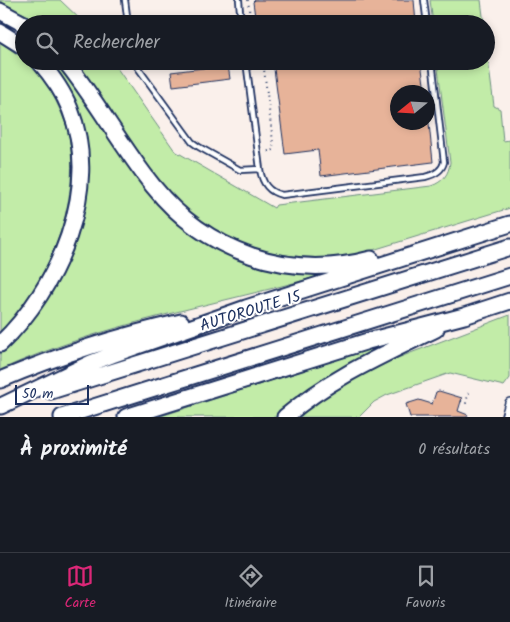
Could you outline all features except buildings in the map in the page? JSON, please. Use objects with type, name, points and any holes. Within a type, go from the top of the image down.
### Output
[{"type":"highway","points":[[0,11],[15,19]]},
{"type":"highway","points":[[0,32],[15,42]]},
{"type":"highway","points":[[0,344],[29,312],[47,284],[68,237],[78,196],[80,152],[74,120],[62,91],[46,70]]},
{"type":"highway","points":[[71,70],[166,202],[206,234],[244,253],[281,264],[333,267],[365,261],[510,223]]},
{"type":"highway","points":[[1,406],[91,362],[246,308],[510,223]]},
{"type":"highway","name":"AUTOROUTE 15","points":[[1,406],[510,247]]},
{"type":"highway","points":[[62,417],[510,276]]},
{"type":"highway","points":[[126,417],[376,339],[464,316],[510,301]]},
{"type":"highway","points":[[0,380],[71,352],[119,337],[246,308]]},
{"type":"highway","points":[[285,417],[312,395],[342,375],[464,316]]},
{"type":"street","points":[[506,417],[510,403]]},
{"type":"lane","points":[[125,0],[127,15]]},
{"type":"lane","points":[[239,0],[241,15]]},
{"type":"lane","points":[[424,0],[426,15]]},
{"type":"lane","points":[[139,70],[184,134],[195,145],[240,170],[260,169]]},
{"type":"lane","points":[[247,70],[260,169],[265,185],[272,192],[282,195],[425,177],[436,173],[443,166],[444,162],[433,70]]},
{"type":"path","points":[[248,0],[250,15]]},
{"type":"path","points":[[264,70],[274,150],[265,152]]},
{"type":"path","points":[[461,401],[466,403],[469,392]]},
{"type":"green space","points":[[0,0],[60,0],[76,15],[27,15],[0,3]]},
{"type":"green space","points":[[430,0],[481,0],[483,15],[432,15]]},
{"type":"green space","points":[[0,42],[15,53],[15,70],[35,70],[53,95],[67,129],[72,167],[64,219],[56,244],[32,291],[17,313],[0,332]]},
{"type":"green space","points":[[50,70],[65,70],[189,228],[314,273],[316,277],[116,328],[38,354],[0,370],[0,353],[25,327],[86,181]]},
{"type":"green space","points":[[82,70],[118,70],[175,151],[274,208],[276,205],[431,186],[442,180],[447,174],[450,162],[438,70],[489,70],[494,106],[500,109],[503,141],[510,140],[510,208],[363,253],[339,257],[314,257],[290,256],[266,251],[243,244],[222,234],[201,221],[182,205],[149,167]]},
{"type":"green space","points":[[510,315],[510,378],[504,386],[450,373],[387,395],[374,402],[359,417],[298,417],[348,380],[374,367]]},
{"type":"green space","points":[[395,341],[296,400],[276,417],[158,417]]}]
